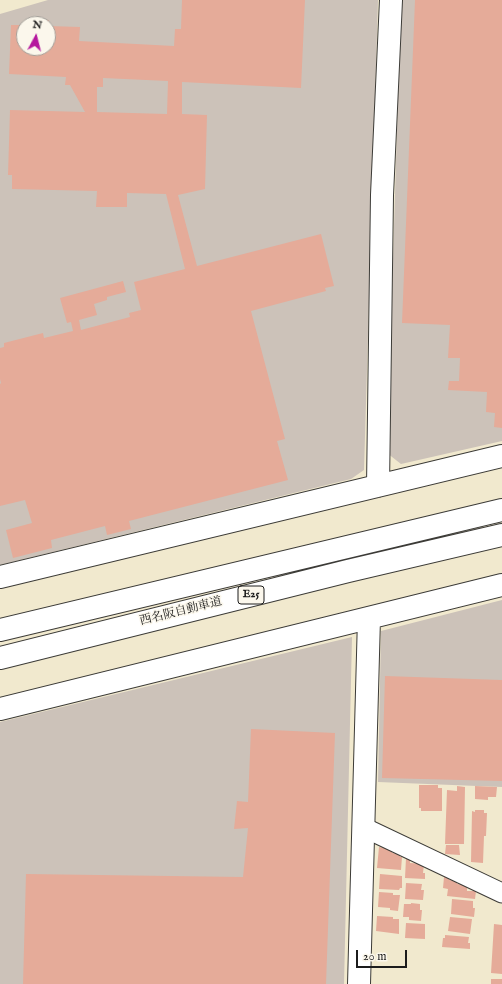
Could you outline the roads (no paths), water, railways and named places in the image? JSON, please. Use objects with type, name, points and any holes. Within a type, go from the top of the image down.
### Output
[{"type":"main road","points":[[378,486],[382,195],[391,0]]},
{"type":"main road","points":[[0,577],[502,456]]},
{"type":"main road","name":"西名阪自動車道","points":[[0,630],[502,510]]},
{"type":"main road","name":"西名阪自動車道","points":[[0,658],[502,535]]},
{"type":"main road","points":[[0,617],[291,556],[338,549]]},
{"type":"main road","points":[[0,709],[502,585]]},
{"type":"main road","points":[[359,984],[368,618]]},
{"type":"main road","points":[[0,668],[119,628]]},
{"type":"street","points":[[363,828],[502,893]]}]
